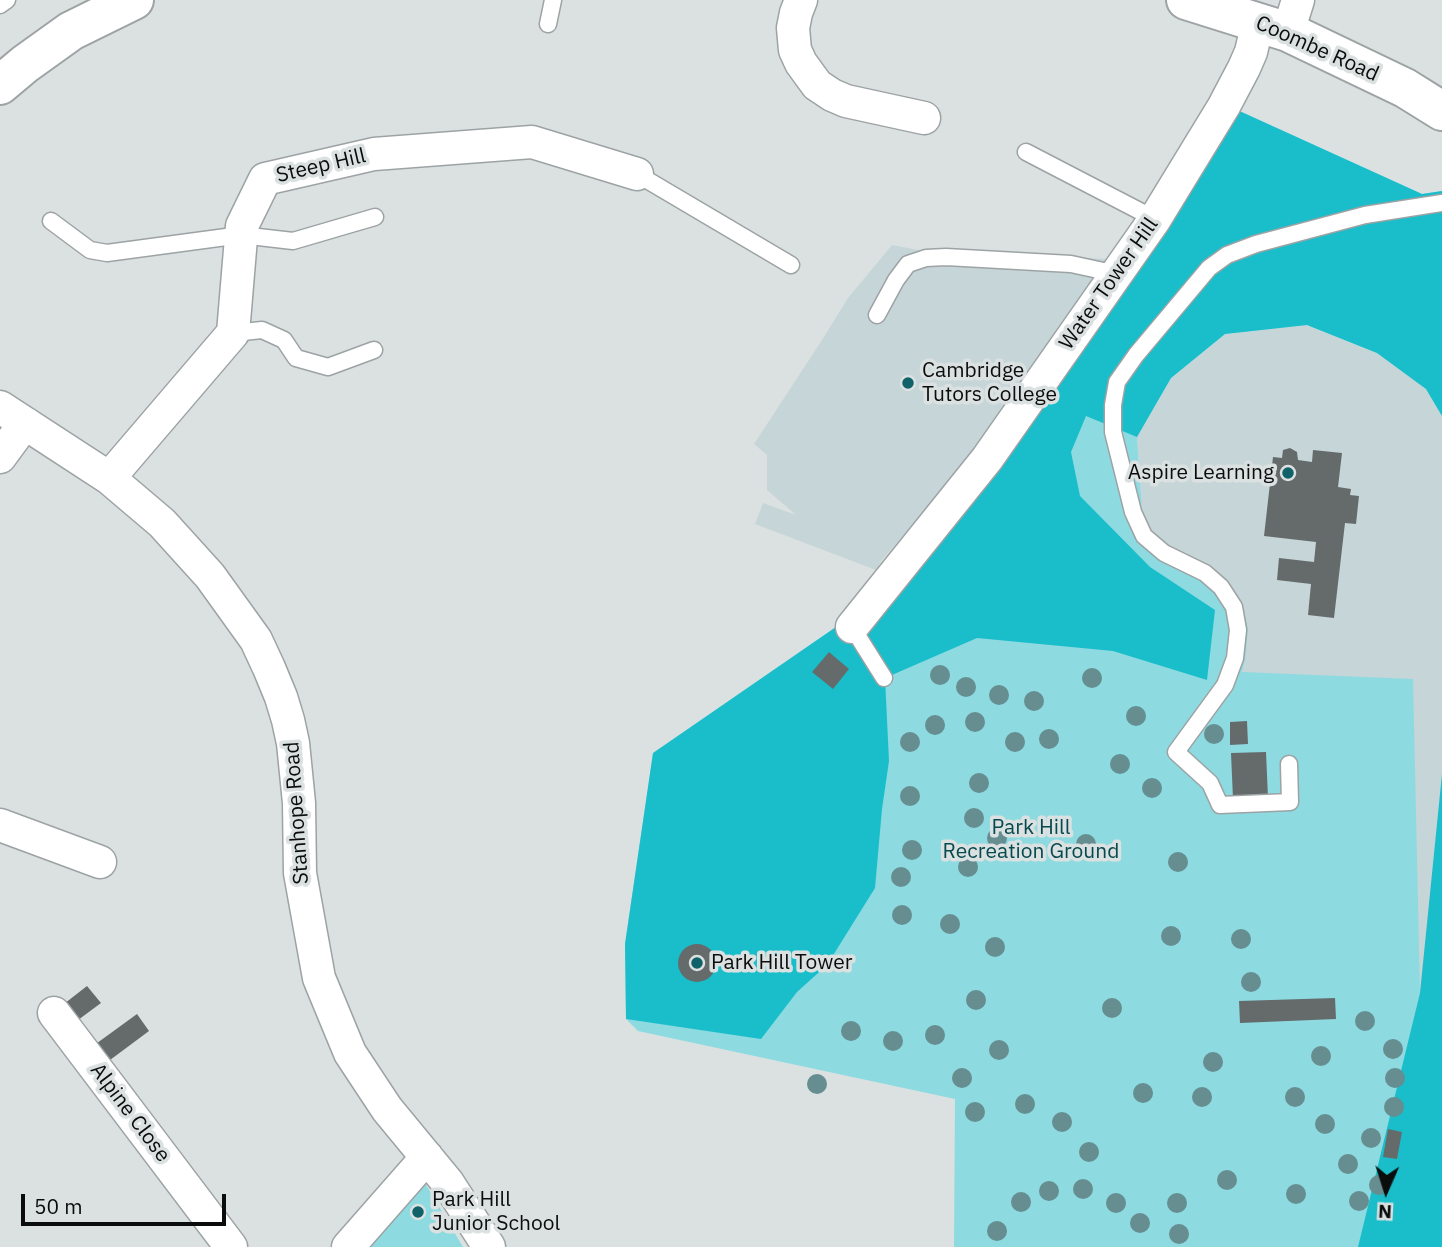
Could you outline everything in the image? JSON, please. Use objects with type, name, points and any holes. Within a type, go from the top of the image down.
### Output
[{"type":"main road","points":[[0,85],[24,64],[71,31],[134,0]]},
{"type":"main road","name":"Coombe Road","points":[[1186,0],[1282,18],[1442,111]]},
{"type":"street","points":[[801,0],[793,27],[796,50],[801,63],[817,85],[846,101],[924,118]]},
{"type":"street","name":"Water Tower Hill","points":[[852,627],[987,459],[1155,219],[1217,117],[1251,52],[1282,18]]},
{"type":"street","name":"Steep Hill","points":[[233,333],[242,226],[265,179],[373,154],[532,142],[637,174]]},
{"type":"street","points":[[109,478],[233,333]]},
{"type":"street","points":[[0,457],[12,415]]},
{"type":"street","name":"Stanhope Road","points":[[12,415],[109,478],[162,523],[209,576],[256,640],[270,668],[293,743],[299,803],[300,873],[319,978],[350,1053],[387,1108],[448,1183],[489,1247]]},
{"type":"street","points":[[0,825],[100,864]]},
{"type":"street","name":"Alpine Close","points":[[54,1013],[231,1247]]},
{"type":"street","points":[[348,1247],[427,1157]]},
{"type":"lane","points":[[0,5],[7,0]]},
{"type":"lane","points":[[548,24],[553,0]]},
{"type":"lane","points":[[1026,152],[1155,219]]},
{"type":"lane","points":[[637,174],[791,265]]},
{"type":"lane","points":[[1289,764],[1290,802],[1220,805],[1210,783],[1176,752],[1226,685],[1235,658],[1238,631],[1234,607],[1222,587],[1205,573],[1164,553],[1144,536],[1133,512],[1113,432],[1113,405],[1118,382],[1136,355],[1209,268],[1227,255],[1256,244],[1365,215],[1442,203]]},
{"type":"lane","points":[[51,221],[90,250],[107,253],[241,235],[293,241],[375,217]]},
{"type":"lane","points":[[877,315],[908,264],[926,258],[1070,264],[1116,274]]},
{"type":"lane","points":[[233,333],[262,330],[284,340],[296,358],[328,367],[374,350]]},
{"type":"lane","points":[[852,627],[884,678]]},
{"type":"shaded area","points":[[1235,109],[1422,194],[1442,191],[1442,416],[1426,389],[1377,353],[1307,325],[1225,334],[1171,378],[1137,437],[1086,416],[1071,452],[1080,496],[1150,567],[1215,610],[1207,680],[1113,651],[977,638],[885,678],[889,761],[875,888],[827,965],[797,992],[761,1039],[626,1019],[625,944],[653,753],[846,620],[903,588],[998,471]]},
{"type":"shaded area","name":"Cambridge Tutors College","points":[[892,245],[923,251],[1109,259],[971,456],[876,570],[755,524],[763,503],[796,515],[767,490],[767,455],[754,444],[848,298]]},
{"type":"shaded area","points":[[1307,325],[1377,353],[1426,389],[1442,416],[1442,1247],[1242,672],[1245,660],[1167,547],[1151,531],[1142,510],[1137,437],[1171,378],[1225,334]]},
{"type":"shaded area","points":[[1442,774],[1442,1247],[1358,1247],[1420,993]]},
{"type":"green space","name":"Park Hill Recreation Ground","points":[[1235,109],[1422,194],[1442,191],[1442,416],[1426,389],[1377,353],[1307,325],[1225,334],[1171,378],[1137,437],[1142,510],[1151,531],[1167,547],[1212,568],[1227,582],[1242,604],[1248,629],[1242,672],[1413,679],[1420,993],[1382,1247],[954,1247],[955,1099],[638,1031],[626,1019],[625,944],[653,753],[903,588],[998,471]]},
{"type":"green space","name":"Park Hill Junior School","points":[[422,1178],[463,1247],[366,1247]]},
{"type":"building","points":[[1290,448],[1297,452],[1298,460],[1312,462],[1313,450],[1342,453],[1338,487],[1351,489],[1350,495],[1359,496],[1356,524],[1345,523],[1334,618],[1308,615],[1311,584],[1277,580],[1279,558],[1314,562],[1316,542],[1264,536],[1273,457],[1282,458],[1283,450]]},
{"type":"building","points":[[829,652],[849,669],[833,689],[812,672]]},
{"type":"building","points":[[1247,721],[1248,744],[1230,745],[1230,722]]},
{"type":"building","points":[[1266,752],[1268,798],[1233,799],[1231,753]]},
{"type":"building","name":"Park Hill Tower","points":[[697,944],[711,949],[716,963],[711,977],[697,982],[683,977],[678,963],[683,949]]},
{"type":"building","points":[[87,986],[101,1003],[74,1023],[60,1007]]},
{"type":"building","points":[[1335,998],[1336,1019],[1240,1023],[1239,1001]]},
{"type":"building","points":[[137,1014],[149,1031],[106,1063],[93,1046]]},
{"type":"building","points":[[1388,1129],[1402,1132],[1397,1159],[1383,1157]]},
{"type":"place","name":"Cambridge Tutors College","points":[[908,383]]},
{"type":"place","name":"Aspire Learning","points":[[1288,473]]},
{"type":"place","name":"Park Hill Tower","points":[[697,963]]},
{"type":"place","name":"Park Hill Junior School","points":[[418,1212]]}]
